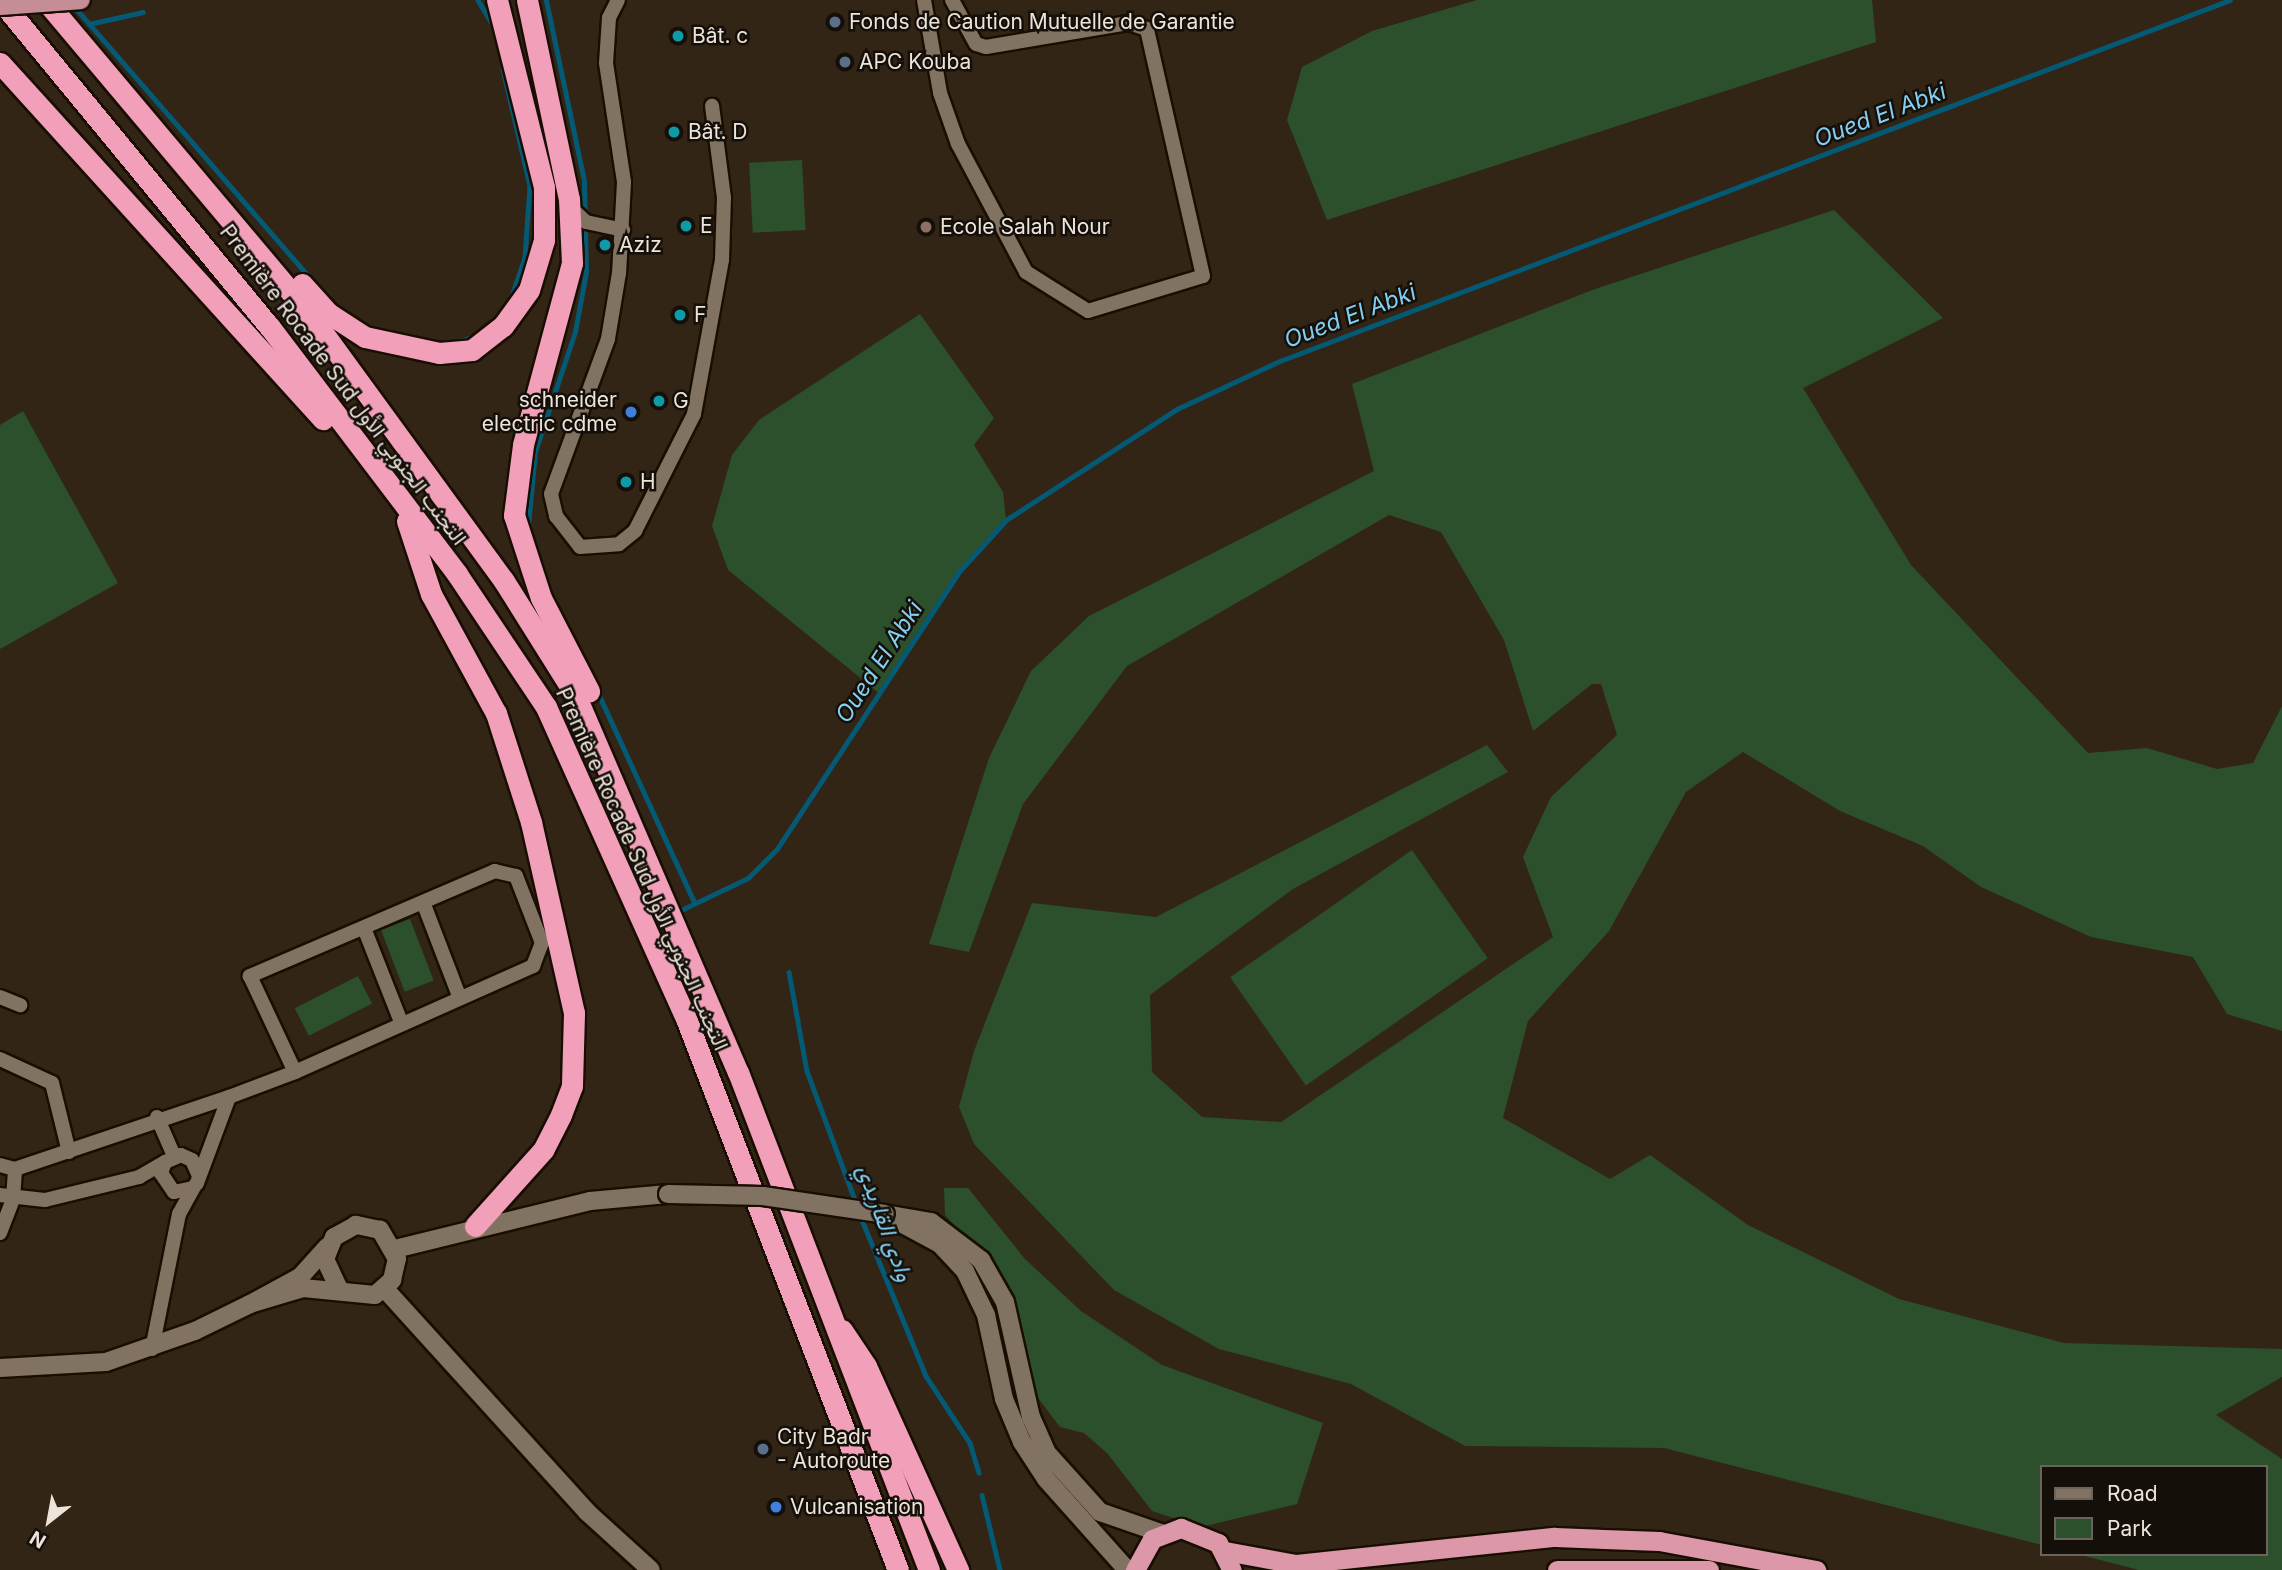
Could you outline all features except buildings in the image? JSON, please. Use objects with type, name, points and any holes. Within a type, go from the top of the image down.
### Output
[{"type":"highway","name":"Première Rocade Sud التجنب الجنوبي الأول","points":[[0,0],[198,236],[401,506],[457,573],[546,706],[687,1021],[898,1570]]},
{"type":"highway","name":"Première Rocade Sud التجنب الجنوبي الأول","points":[[45,0],[310,316],[544,641],[607,759],[702,986],[929,1570]]},
{"type":"highway","points":[[527,0],[582,217],[523,445],[514,515],[541,598],[649,822],[686,918],[702,986]]},
{"type":"highway","points":[[89,53],[328,313],[365,337],[408,350],[472,351],[503,327],[529,290],[544,240],[544,187],[501,3]]},
{"type":"highway","points":[[0,63],[401,506],[431,594],[496,713],[531,822],[574,1013],[572,1086],[543,1150],[475,1226]]},
{"type":"highway","points":[[824,1305],[866,1366],[958,1570]]},
{"type":"highway","points":[[1135,1570],[1145,1546],[1161,1533],[1201,1531],[1225,1551],[1296,1564],[1555,1537],[1659,1541],[1816,1570]]},
{"type":"highway","points":[[1225,1551],[1232,1570]]},
{"type":"highway","points":[[1557,1570],[1709,1570]]},
{"type":"highway","points":[[1785,1570],[1816,1570]]},
{"type":"main road","points":[[0,6],[81,0]]},
{"type":"street","points":[[618,0],[609,18],[606,63],[624,182],[623,230],[608,339],[551,494],[556,516],[580,547],[619,544],[635,531],[694,414],[722,260],[724,198],[712,106]]},
{"type":"street","points":[[924,0],[940,93],[958,144],[1026,272],[1088,311],[1203,276],[1147,29],[1128,23],[986,47],[976,44],[952,0]]},
{"type":"street","points":[[582,217],[623,230]]},
{"type":"street","points":[[0,1233],[6,1197],[7,1167],[69,1152],[157,1117],[229,1097],[296,1072],[459,996],[533,966],[541,956],[542,943],[519,881],[500,870],[250,976],[296,1072]]},
{"type":"street","points":[[423,902],[459,996]]},
{"type":"street","points":[[364,928],[401,1022]]},
{"type":"street","points":[[0,997],[20,1005]]},
{"type":"street","points":[[0,1059],[52,1083],[69,1152]]},
{"type":"street","points":[[152,1349],[179,1214],[196,1182],[229,1097]]},
{"type":"street","points":[[157,1117],[170,1159],[165,1186],[179,1214]]},
{"type":"street","points":[[6,1197],[46,1200],[139,1177],[170,1159],[192,1160],[196,1182]]},
{"type":"street","points":[[139,1177],[165,1186],[196,1182]]},
{"type":"street","points":[[395,1249],[475,1226],[590,1201],[668,1194],[763,1196],[931,1222],[981,1260],[1005,1302],[1031,1417],[1047,1453],[1100,1512],[1161,1533]]},
{"type":"street","points":[[885,1214],[940,1244],[965,1271],[986,1315],[1004,1399],[1022,1442],[1046,1479],[1127,1570]]},
{"type":"street","points":[[0,1368],[106,1362],[152,1349],[250,1304],[300,1277],[327,1247],[356,1225],[380,1230],[395,1249],[397,1270],[385,1289],[364,1298],[303,1288],[250,1304]]},
{"type":"street","points":[[327,1247],[326,1269],[340,1292]]},
{"type":"street","points":[[385,1289],[587,1512],[651,1570]]},
{"type":"green space","points":[[1477,0],[1872,0],[1876,42],[1327,220],[1287,120],[1302,67],[1372,31]]},
{"type":"green space","points":[[802,160],[806,230],[753,233],[749,163]]},
{"type":"green space","points":[[1834,210],[1943,318],[1803,388],[1911,565],[2088,753],[2147,748],[2217,769],[2253,763],[2282,706],[2282,1031],[2227,1014],[2193,957],[2091,937],[1981,887],[1923,846],[1840,811],[1743,752],[1686,792],[1609,931],[1528,1021],[1503,1118],[1610,1179],[1650,1155],[1748,1225],[1899,1299],[2064,1343],[2282,1349],[2282,1377],[2216,1415],[2282,1459],[2282,1570],[2139,1570],[2085,1556],[2268,1556],[2268,1465],[2040,1465],[2040,1544],[1664,1448],[1465,1446],[1351,1384],[1219,1349],[1114,1290],[974,1144],[959,1107],[974,1051],[1032,903],[1156,917],[1487,745],[1508,772],[1293,889],[1150,995],[1152,1072],[1202,1117],[1281,1122],[1553,937],[1523,857],[1551,797],[1617,735],[1601,684],[1592,684],[1533,731],[1504,640],[1441,532],[1389,515],[1127,666],[1023,804],[969,952],[929,944],[989,758],[1031,671],[1089,616],[1374,471],[1352,384],[1595,289]]},
{"type":"green space","points":[[920,314],[994,418],[974,445],[1003,492],[1006,520],[958,573],[880,694],[728,570],[712,526],[732,455],[759,420]]},
{"type":"green space","points":[[23,411],[118,583],[0,649],[0,425]]},
{"type":"green space","points":[[1412,850],[1488,958],[1306,1085],[1230,977]]},
{"type":"green space","points":[[410,919],[434,981],[405,992],[381,930]]},
{"type":"green space","points":[[358,976],[372,1004],[309,1036],[295,1008]]},
{"type":"green space","points":[[944,1188],[968,1188],[1025,1259],[1081,1311],[1162,1365],[1323,1423],[1297,1504],[1201,1527],[1152,1511],[1107,1453],[1084,1433],[1060,1427],[1035,1394],[1008,1298],[988,1262],[945,1215]]},
{"type":"waterway","points":[[478,0],[492,23]]},
{"type":"waterway","points":[[528,526],[535,452],[575,332],[586,272],[584,181],[546,0]]},
{"type":"waterway","name":"Oued El Abki","points":[[675,913],[748,878],[777,849],[958,573],[1006,520],[1177,409],[1280,361],[2230,0]]},
{"type":"waterway","points":[[73,5],[310,278]]},
{"type":"waterway","points":[[89,24],[143,12]]},
{"type":"waterway","points":[[503,69],[530,186],[525,258],[511,299]]},
{"type":"waterway","points":[[458,342],[477,335]]},
{"type":"waterway","points":[[596,688],[695,903]]},
{"type":"waterway","name":"وادي القاريدي","points":[[789,972],[807,1071],[856,1203]]},
{"type":"waterway","name":"وادي القاريدي","points":[[860,1215],[926,1376],[970,1443],[979,1473]]},
{"type":"waterway","name":"وادي القاريدي","points":[[982,1495],[1000,1570]]},
{"type":"place","name":"Fonds de Caution Mutuelle de Garantie","points":[[835,22]]},
{"type":"place","name":"Bât. c","points":[[678,36]]},
{"type":"place","name":"APC Kouba","points":[[845,62]]},
{"type":"place","name":"Bât. D","points":[[674,132]]},
{"type":"place","name":"E","points":[[686,226]]},
{"type":"place","name":"Ecole Salah Nour","points":[[926,227]]},
{"type":"place","name":"Aziz","points":[[605,245]]},
{"type":"place","name":"F","points":[[680,315]]},
{"type":"place","name":"G","points":[[659,401]]},
{"type":"place","name":"schneider electric cdme","points":[[631,412]]},
{"type":"place","name":"H","points":[[626,482]]},
{"type":"place","name":"City Badr - Autoroute","points":[[763,1449]]},
{"type":"place","name":"Vulcanisation","points":[[776,1507]]}]
